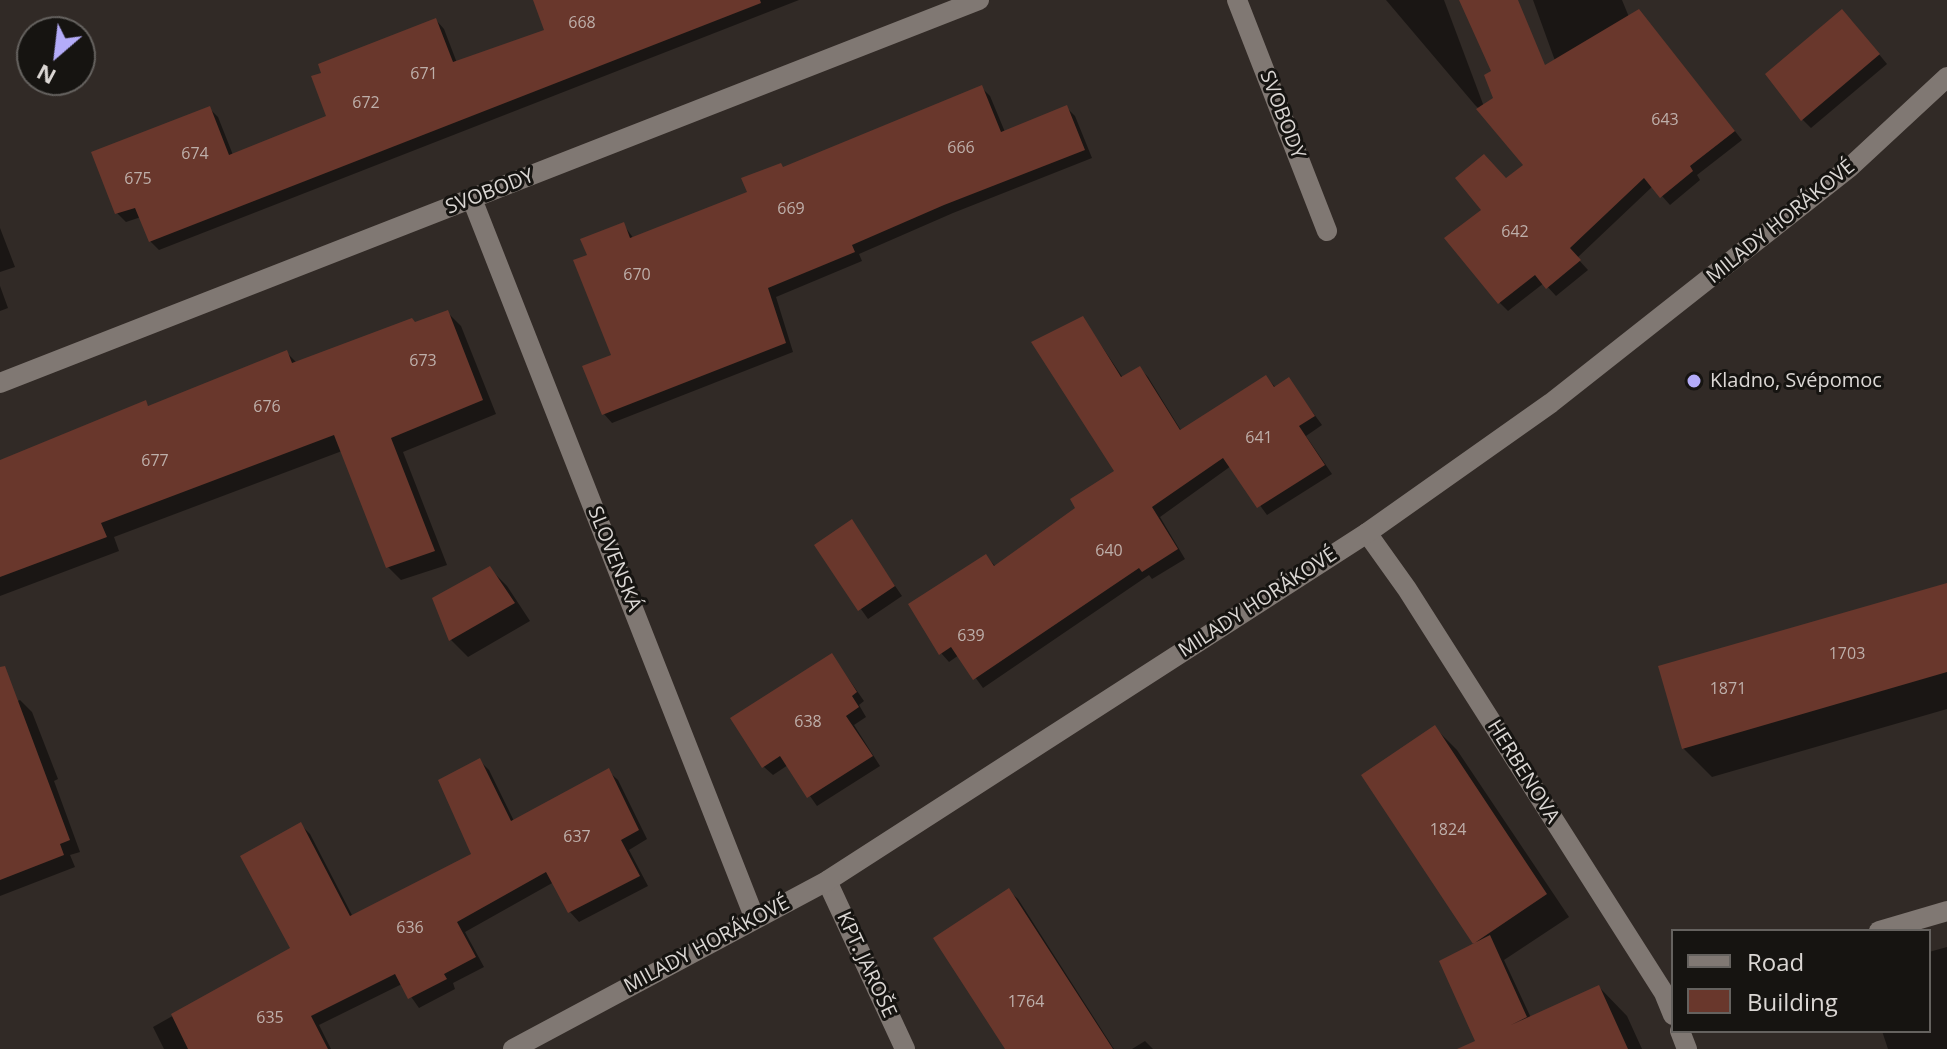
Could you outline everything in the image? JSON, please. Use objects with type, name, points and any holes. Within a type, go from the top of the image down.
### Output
[{"type":"street","name":"SVOBODY","points":[[0,383],[979,0]]},
{"type":"street","name":"SVOBODY","points":[[1237,0],[1327,231]]},
{"type":"street","name":"MILADY HORÁKOVÉ","points":[[513,1049],[827,881],[1367,533],[1601,364],[1849,168],[1947,77]]},
{"type":"street","name":"SLOVENSKÁ","points":[[472,199],[755,919]]},
{"type":"street","name":"HERBENOVA","points":[[1367,533],[1407,589],[1668,992]]},
{"type":"street","name":"KPT. JAROŠE","points":[[827,881],[905,1049]]},
{"type":"street","points":[[1886,929],[1947,911]]},
{"type":"building","points":[[533,0],[760,0],[761,3],[149,242],[135,208],[115,214],[91,152],[210,106],[229,155],[326,116],[311,76],[321,73],[318,64],[436,18],[453,62],[544,30]]},
{"type":"building","points":[[1459,0],[1518,0],[1545,65],[1639,9],[1735,131],[1690,166],[1693,171],[1660,198],[1644,178],[1570,248],[1581,260],[1546,289],[1535,275],[1498,304],[1444,238],[1481,210],[1455,178],[1484,154],[1506,178],[1523,165],[1476,109],[1493,98],[1484,75],[1491,71]]},
{"type":"building","points":[[1842,9],[1880,54],[1801,121],[1765,74]]},
{"type":"building","points":[[982,85],[1001,132],[1067,105],[1085,150],[852,245],[855,252],[768,288],[786,343],[602,415],[582,366],[611,355],[573,260],[587,255],[580,239],[624,222],[630,238],[747,192],[741,178],[781,163],[783,167]]},
{"type":"building","points":[[448,310],[483,400],[391,438],[435,551],[386,568],[334,435],[101,523],[107,537],[0,577],[0,460],[146,400],[148,406],[287,350],[292,363],[412,318],[415,322]]},
{"type":"building","points":[[1083,316],[1121,377],[1140,366],[1180,430],[1266,375],[1274,387],[1289,377],[1315,416],[1299,426],[1325,465],[1257,508],[1223,458],[1152,507],[1178,549],[1142,572],[1139,568],[973,680],[951,647],[939,655],[908,604],[986,554],[994,566],[1075,508],[1070,499],[1114,471],[1031,342]]},
{"type":"building","points":[[852,519],[895,586],[858,611],[814,545]]},
{"type":"building","points":[[490,566],[515,603],[449,641],[432,598]]},
{"type":"building","points":[[1947,583],[1947,672],[1682,749],[1658,666]]},
{"type":"building","points":[[832,653],[857,692],[852,696],[859,707],[846,716],[873,756],[807,798],[780,756],[762,768],[730,718]]},
{"type":"building","points":[[5,666],[70,840],[60,844],[64,855],[0,880],[0,667]]},
{"type":"building","points":[[1435,725],[1547,894],[1473,944],[1361,775]]},
{"type":"building","points":[[480,758],[511,821],[609,768],[639,830],[621,840],[640,876],[568,913],[546,872],[457,922],[476,957],[444,974],[447,979],[408,999],[395,974],[311,1016],[328,1049],[188,1049],[171,1014],[290,948],[240,856],[301,822],[350,916],[471,854],[438,780]]},
{"type":"building","points":[[1009,888],[1113,1049],[1005,1049],[933,938]]},
{"type":"building","points":[[1490,935],[1527,1017],[1511,1025],[1599,985],[1628,1049],[1457,1049],[1475,1041],[1439,961]]},
{"type":"place","name":"Kladno, Svépomoc","points":[[1694,381]]}]
